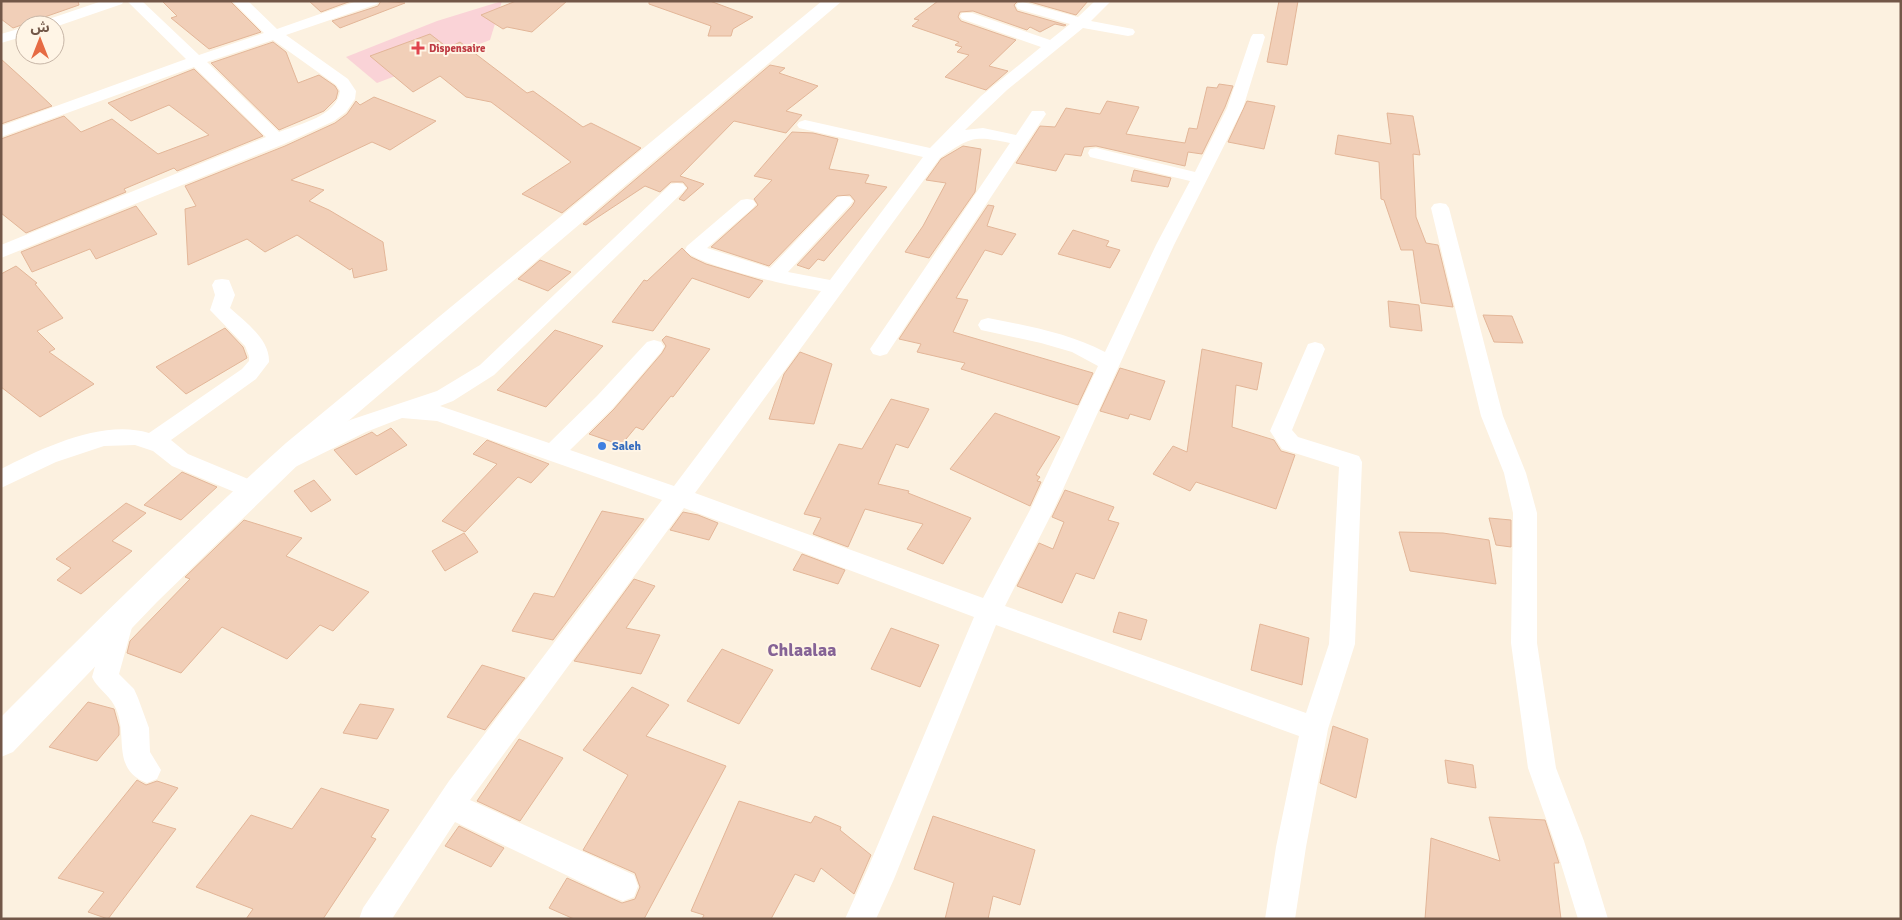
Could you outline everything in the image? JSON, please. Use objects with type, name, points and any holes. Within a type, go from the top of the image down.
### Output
[{"type":"main road","points":[[1,741],[122,615],[277,467],[833,1]]},
{"type":"street","points":[[65,18],[117,1]]},
{"type":"street","points":[[134,1],[278,140]]},
{"type":"street","points":[[1,252],[278,140],[328,118],[340,109],[347,99],[348,91],[342,82],[274,34],[239,1]]},
{"type":"street","points":[[1,132],[196,61],[372,1]]},
{"type":"street","points":[[374,919],[450,805],[934,154],[987,99],[1051,45],[1081,23],[1104,1]]},
{"type":"street","points":[[1024,6],[1081,23],[1128,32]]},
{"type":"street","points":[[967,16],[1051,45]]},
{"type":"street","points":[[1,39],[15,34]]},
{"type":"street","points":[[860,919],[883,870],[990,612],[1042,509],[1165,245],[1234,108],[1249,69],[1258,37]]},
{"type":"street","points":[[880,349],[1038,114]]},
{"type":"street","points":[[806,125],[934,154],[960,136],[971,132],[981,132],[1020,141]]},
{"type":"street","points":[[1096,153],[1200,178]]},
{"type":"street","points":[[277,467],[358,426],[445,396],[487,370],[677,188]]},
{"type":"street","points":[[774,275],[844,201]]},
{"type":"street","points":[[747,204],[694,250],[796,281],[835,287]]},
{"type":"street","points":[[1440,208],[1492,416],[1514,473],[1525,513],[1524,643],[1542,768],[1569,841],[1593,919]]},
{"type":"street","points":[[152,442],[248,374],[258,364],[260,357],[255,346],[220,310],[221,303],[226,295],[222,285]]},
{"type":"street","points":[[988,325],[1044,336],[1079,347],[1110,363]]},
{"type":"street","points":[[553,453],[605,402],[654,347]]},
{"type":"street","points":[[1280,919],[1291,848],[1314,729],[1342,644],[1351,462],[1290,443],[1281,431],[1315,349]]},
{"type":"street","points":[[402,410],[438,412],[680,496],[990,612],[1314,729]]},
{"type":"street","points":[[1,479],[48,456],[103,438],[135,437],[161,445],[180,460],[252,490]]},
{"type":"street","points":[[122,615],[105,677],[126,698],[135,728],[136,756],[147,770]]},
{"type":"street","points":[[450,805],[623,886]]},
{"type":"shaded area","name":"Dispensaire","points":[[502,1],[490,40],[377,83],[346,57],[437,21]]},
{"type":"building","points":[[1,1],[78,1],[79,5],[50,15],[15,15],[15,27],[13,28],[1,19]]},
{"type":"building","points":[[162,1],[230,1],[261,32],[209,49],[171,18],[177,16]]},
{"type":"building","points":[[309,1],[351,1],[321,12]]},
{"type":"building","points":[[381,1],[405,3],[340,28],[332,21],[378,6]]},
{"type":"building","points":[[516,1],[567,1],[532,32],[507,27],[503,29],[481,15]]},
{"type":"building","points":[[649,1],[710,1],[753,17],[733,29],[731,36],[708,36],[711,26],[649,4]]},
{"type":"building","points":[[938,1],[1018,1],[1014,5],[1017,11],[1066,25],[1055,24],[1040,32],[1030,27],[1027,30],[973,11],[960,12],[958,17],[961,21],[1016,40],[989,66],[1008,71],[986,90],[945,77],[969,55],[957,52],[962,47],[955,45],[959,42],[912,26],[919,20],[914,19]]},
{"type":"building","points":[[1027,1],[1088,1],[1076,15]]},
{"type":"building","points":[[1279,1],[1298,1],[1287,65],[1267,62]]},
{"type":"building","points":[[430,34],[448,48],[460,42],[527,93],[533,91],[583,127],[591,123],[641,148],[562,213],[522,194],[571,162],[491,102],[466,97],[440,76],[413,92],[370,56]]},
{"type":"building","points":[[273,42],[286,52],[298,83],[319,75],[335,86],[338,91],[336,99],[324,111],[279,130],[211,63]]},
{"type":"building","points":[[1,59],[33,88],[52,106],[1,124]]},
{"type":"building","points":[[770,65],[785,68],[779,73],[818,86],[786,111],[802,115],[786,133],[734,121],[680,176],[704,184],[684,201],[679,199],[688,188],[683,182],[671,182],[660,192],[645,186],[586,225],[583,224]]},
{"type":"building","points":[[194,69],[263,136],[177,171],[174,168],[124,189],[126,192],[26,233],[1,213],[1,139],[64,116],[81,132],[112,119],[158,154],[209,135],[169,105],[131,121],[108,103]]},
{"type":"building","points":[[1219,84],[1233,86],[1225,107],[1202,154],[1188,152],[1185,166],[1096,146],[1084,147],[1081,156],[1065,154],[1056,171],[1016,163],[1040,126],[1055,127],[1066,108],[1100,114],[1107,101],[1139,107],[1126,134],[1185,143],[1189,128],[1197,129],[1207,87],[1217,88]]},
{"type":"building","points":[[374,97],[436,121],[390,150],[372,142],[291,180],[324,190],[309,201],[329,210],[383,242],[387,270],[354,278],[352,268],[350,270],[297,235],[265,252],[247,239],[188,265],[185,209],[196,206],[185,186],[285,146],[335,123],[347,114],[356,101],[360,105]]},
{"type":"building","points":[[1247,101],[1275,106],[1264,149],[1228,142]]},
{"type":"building","points":[[1387,113],[1413,116],[1420,155],[1413,154],[1416,217],[1426,243],[1438,245],[1453,307],[1421,303],[1413,250],[1401,250],[1384,200],[1381,199],[1379,162],[1335,154],[1338,135],[1391,144]]},
{"type":"building","points":[[792,132],[813,133],[838,139],[829,169],[869,175],[865,183],[887,187],[824,261],[818,259],[809,269],[797,265],[852,206],[855,201],[850,195],[837,196],[769,266],[711,247],[758,205],[754,199],[772,180],[754,176]]},
{"type":"building","points":[[963,146],[981,149],[975,192],[929,258],[905,252],[923,226],[946,183],[926,180],[941,159]]},
{"type":"building","points":[[1134,170],[1171,178],[1168,187],[1131,181]]},
{"type":"building","points":[[988,205],[994,206],[987,226],[1016,234],[1002,255],[985,250],[956,298],[968,300],[953,332],[1093,373],[1078,405],[961,369],[965,363],[917,352],[921,344],[899,339]]},
{"type":"building","points":[[136,206],[157,234],[96,259],[90,249],[32,272],[21,252]]},
{"type":"building","points":[[1073,230],[1109,241],[1106,246],[1120,250],[1110,268],[1058,254]]},
{"type":"building","points":[[682,248],[691,257],[706,264],[763,281],[749,298],[692,278],[653,331],[612,322],[644,280],[647,281]]},
{"type":"building","points":[[540,260],[571,272],[548,291],[518,279]]},
{"type":"building","points":[[16,266],[37,283],[35,284],[63,318],[37,331],[55,349],[49,352],[94,384],[40,417],[1,387],[1,274]]},
{"type":"building","points":[[1388,301],[1419,305],[1422,331],[1390,327]]},
{"type":"building","points":[[1483,315],[1512,316],[1523,343],[1494,342]]},
{"type":"building","points":[[225,328],[243,347],[247,358],[186,394],[156,367]]},
{"type":"building","points":[[555,330],[603,346],[546,407],[497,390]]},
{"type":"building","points":[[666,336],[710,349],[673,397],[671,396],[643,430],[636,427],[621,445],[589,434],[614,409],[662,353],[666,346],[662,340]]},
{"type":"building","points":[[1202,349],[1262,363],[1257,390],[1236,385],[1232,427],[1274,440],[1281,451],[1295,455],[1276,509],[1196,482],[1190,491],[1153,474],[1173,446],[1187,452]]},
{"type":"building","points":[[800,352],[832,364],[814,424],[769,419],[784,374]]},
{"type":"building","points":[[1120,368],[1165,381],[1150,420],[1130,414],[1128,419],[1100,411]]},
{"type":"building","points":[[891,399],[929,409],[908,448],[896,444],[878,484],[909,491],[908,493],[971,518],[943,564],[907,549],[923,524],[865,509],[848,547],[813,534],[821,518],[804,514],[839,444],[862,449]]},
{"type":"building","points":[[995,413],[1060,437],[1036,475],[1040,477],[1037,481],[1041,482],[1030,506],[950,469]]},
{"type":"building","points":[[391,428],[407,445],[356,475],[334,450],[372,432],[377,436]]},
{"type":"building","points":[[487,440],[549,464],[531,483],[518,477],[465,532],[442,521],[497,464],[473,454]]},
{"type":"building","points":[[182,472],[217,487],[181,520],[144,505]]},
{"type":"building","points":[[314,480],[331,500],[311,512],[294,491]]},
{"type":"building","points":[[1065,490],[1114,507],[1108,520],[1119,523],[1094,579],[1076,573],[1062,603],[1017,586],[1039,543],[1053,549],[1064,522],[1052,517]]},
{"type":"building","points":[[126,503],[146,513],[112,541],[132,551],[81,594],[57,580],[71,568],[56,559]]},
{"type":"building","points":[[602,511],[644,519],[553,640],[512,631],[534,593],[554,597]]},
{"type":"building","points":[[683,512],[698,515],[718,523],[709,540],[670,530]]},
{"type":"building","points":[[1489,518],[1511,520],[1511,547],[1496,545]]},
{"type":"building","points":[[244,520],[302,538],[286,556],[369,592],[333,631],[320,625],[287,659],[222,627],[181,673],[127,653],[130,641],[190,579],[185,577]]},
{"type":"building","points":[[1399,532],[1443,533],[1489,540],[1496,584],[1410,571]]},
{"type":"building","points":[[464,533],[478,552],[445,571],[432,551]]},
{"type":"building","points":[[802,554],[845,570],[838,584],[793,570]]},
{"type":"building","points":[[634,579],[655,586],[626,628],[660,635],[641,674],[574,661]]},
{"type":"building","points":[[1119,612],[1147,620],[1141,640],[1113,632]]},
{"type":"building","points":[[1260,624],[1309,638],[1302,685],[1251,670]]},
{"type":"building","points":[[891,628],[939,645],[920,687],[871,669]]},
{"type":"building","points":[[722,649],[773,670],[739,724],[687,701]]},
{"type":"building","points":[[482,665],[525,678],[485,730],[447,717]]},
{"type":"building","points":[[632,687],[669,705],[646,736],[726,766],[644,919],[574,919],[549,908],[567,878],[622,903],[635,899],[640,887],[635,873],[583,850],[628,775],[583,750]]},
{"type":"building","points":[[88,702],[114,709],[119,727],[119,735],[97,761],[49,747]]},
{"type":"building","points":[[360,704],[394,709],[377,739],[343,733]]},
{"type":"building","points":[[1333,726],[1368,739],[1356,798],[1320,783]]},
{"type":"building","points":[[519,739],[563,758],[520,821],[477,801]]},
{"type":"building","points":[[1445,760],[1473,765],[1476,788],[1448,783]]},
{"type":"building","points":[[137,780],[146,785],[157,781],[178,788],[152,822],[176,829],[108,919],[88,912],[104,892],[58,878]]},
{"type":"building","points":[[321,788],[389,810],[371,837],[376,839],[323,919],[246,919],[253,909],[196,887],[251,815],[292,829]]},
{"type":"building","points":[[739,801],[811,823],[815,816],[841,827],[840,830],[871,855],[854,894],[821,868],[814,882],[795,874],[771,919],[702,919],[704,915],[691,911]]},
{"type":"building","points":[[933,816],[1035,850],[1020,905],[993,896],[988,919],[945,919],[954,883],[914,869]]},
{"type":"building","points":[[1489,817],[1545,820],[1559,863],[1554,863],[1561,919],[1425,919],[1431,838],[1500,861]]},
{"type":"building","points":[[459,826],[504,848],[491,867],[445,846]]},
{"type":"place","name":"Dispensaire","points":[[418,48]]},
{"type":"place","name":"Saleh","points":[[602,446]]},
{"type":"district","name":"Chlaalaa","points":[[802,650]]}]
